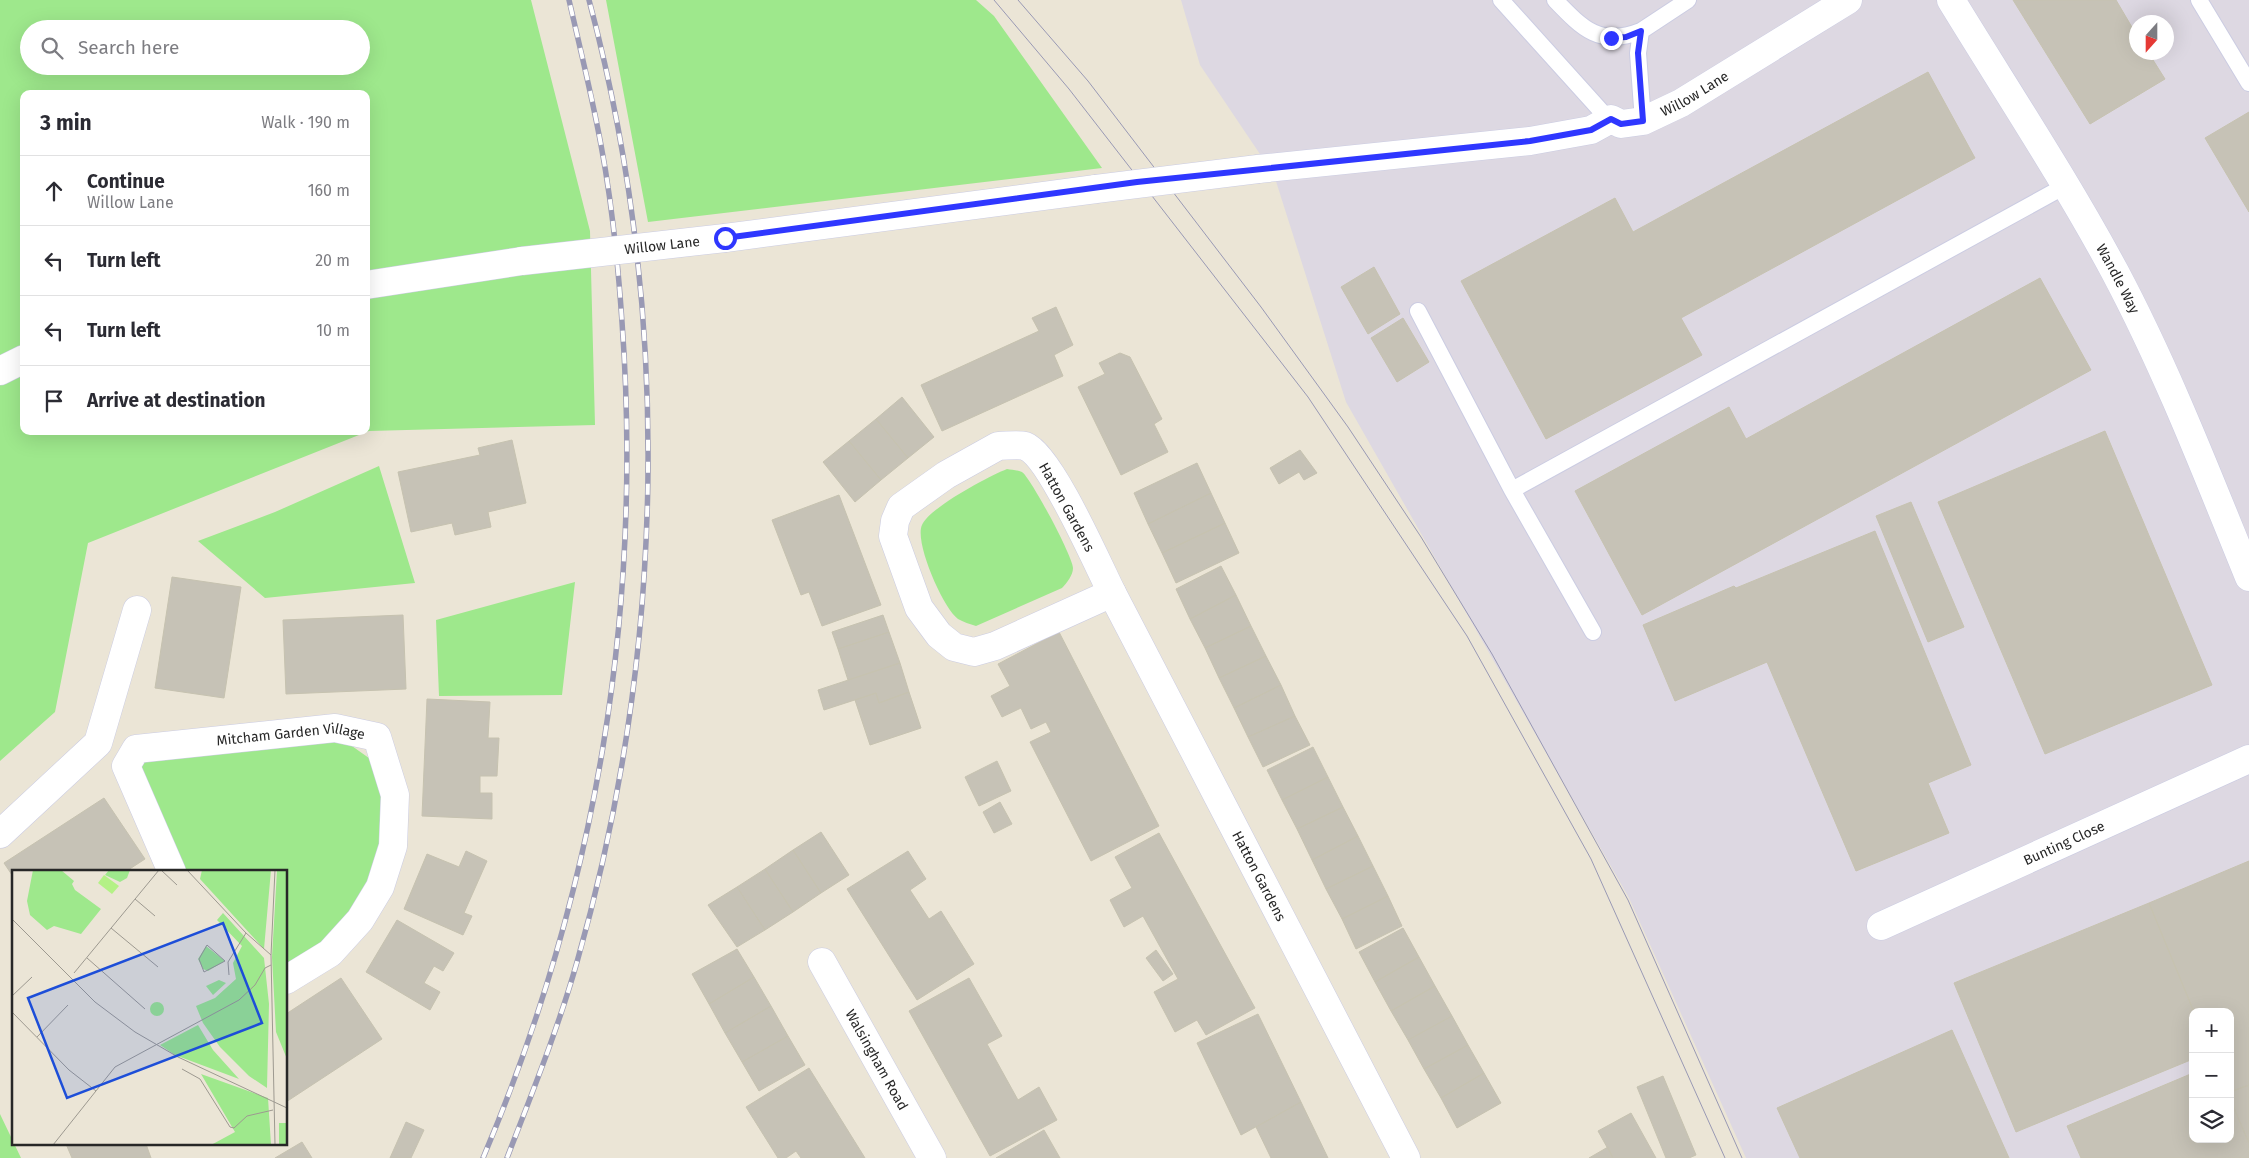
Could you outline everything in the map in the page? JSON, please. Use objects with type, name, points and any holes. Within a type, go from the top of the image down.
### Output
[{"type":"street","name":"Willow Lane","points":[[370,284],[522,261],[725,238],[1258,168],[1530,141],[1591,130],[1611,119],[1621,124],[1643,121],[1681,103],[1848,0]]},
{"type":"street","name":"Wandle Way","points":[[1951,0],[2065,186],[2115,272],[2182,411],[2249,576]]},
{"type":"street","points":[[0,371],[20,361]]},
{"type":"street","name":"Hatton Gardens","points":[[1112,593],[995,646],[974,652],[954,647],[939,635],[919,608],[893,536],[895,520],[901,507],[946,475],[998,446],[1024,446],[1039,456],[1072,512],[1112,593],[1406,1158]]},
{"type":"street","points":[[0,834],[98,743],[137,610]]},
{"type":"street","name":"Mitcham Garden Village","points":[[130,759],[136,749],[335,728],[376,737],[395,795],[393,846],[380,887],[360,920],[330,953],[288,979]]},
{"type":"street","points":[[98,743],[130,759],[126,766],[171,870]]},
{"type":"street","name":"Bunting Close","points":[[1880,926],[2249,759]]},
{"type":"street","name":"Walsingham Road","points":[[822,962],[932,1158]]},
{"type":"lane","points":[[1501,0],[1602,112],[1611,119]]},
{"type":"lane","points":[[1555,0],[1577,24],[1592,33],[1611,38],[1626,37],[1641,31],[1688,0]]},
{"type":"lane","points":[[2199,0],[2249,83]]},
{"type":"lane","points":[[1641,31],[1638,53],[1643,121]]},
{"type":"lane","points":[[1512,490],[2065,186]]},
{"type":"lane","points":[[1418,311],[1512,490],[1593,632]]},
{"type":"shaded area","points":[[1181,0],[2249,0],[2249,1158],[1746,1158],[1629,898],[1346,402],[1274,175],[1200,65]]},
{"type":"green space","points":[[0,0],[531,0],[590,231],[595,425],[370,431],[370,90],[20,90],[20,435],[359,435],[88,543],[55,712],[0,761]]},
{"type":"green space","points":[[606,0],[976,0],[994,16],[1102,168],[648,222]]},
{"type":"green space","points":[[379,466],[415,583],[265,598],[198,541],[275,512]]},
{"type":"green space","points":[[1007,469],[1022,472],[1027,477],[1051,518],[1071,561],[1073,571],[1062,588],[976,626],[958,619],[952,613],[938,589],[922,545],[922,525],[927,518],[947,502],[974,485]]},
{"type":"green space","points":[[575,582],[562,695],[439,696],[436,620]]},
{"type":"green space","points":[[335,734],[383,768],[400,850],[288,991],[288,870],[183,870],[132,767],[140,755]]},
{"type":"green space","points":[[0,1114],[12,1139],[12,1146],[15,1146],[21,1158],[0,1158]]},
{"type":"building","points":[[2013,0],[2116,0],[2129,22],[2129,60],[2153,60],[2165,79],[2090,124]]},
{"type":"building","points":[[1928,72],[1975,158],[1681,318],[1702,355],[1546,439],[1461,281],[1615,198],[1633,232]]},
{"type":"building","points":[[2249,112],[2249,212],[2205,138]]},
{"type":"building","points":[[1374,267],[1400,314],[1368,334],[1341,287]]},
{"type":"building","points":[[2040,278],[2091,370],[1642,615],[1575,491],[1729,407],[1746,439]]},
{"type":"building","points":[[1056,307],[1073,345],[1054,355],[1063,376],[942,431],[921,385],[1039,331],[1032,318]]},
{"type":"building","points":[[1403,318],[1429,362],[1397,382],[1371,338]]},
{"type":"building","points":[[1120,353],[1130,357],[1162,419],[1154,424],[1168,452],[1121,475],[1078,387],[1105,374],[1099,363]]},
{"type":"building","points":[[902,397],[934,437],[908,458],[876,419]]},
{"type":"building","points":[[876,419],[908,458],[881,480],[849,441]]},
{"type":"building","points":[[2105,431],[2212,685],[2045,754],[1938,502]]},
{"type":"building","points":[[512,440],[526,503],[488,512],[491,527],[455,535],[452,523],[411,532],[398,472],[480,455],[478,448]]},
{"type":"building","points":[[849,441],[881,480],[855,502],[823,462]]},
{"type":"building","points":[[1300,450],[1317,473],[1304,480],[1299,472],[1279,484],[1270,468]]},
{"type":"building","points":[[1197,463],[1211,493],[1148,524],[1134,493]]},
{"type":"building","points":[[1211,493],[1225,523],[1162,553],[1148,524]]},
{"type":"building","points":[[839,495],[881,605],[822,626],[809,592],[801,595],[772,520]]},
{"type":"building","points":[[1911,502],[1964,627],[1928,642],[1876,516]]},
{"type":"building","points":[[1225,523],[1239,553],[1176,583],[1162,553]]},
{"type":"building","points":[[1875,531],[1971,765],[1928,783],[1949,833],[1856,871],[1767,662],[1675,701],[1643,625],[1734,586],[1736,588]]},
{"type":"building","points":[[1221,566],[1236,595],[1190,619],[1176,589]]},
{"type":"building","points":[[172,577],[241,587],[224,698],[155,688]]},
{"type":"building","points":[[1236,595],[1251,626],[1205,648],[1190,619]]},
{"type":"building","points":[[403,615],[406,689],[286,694],[283,620]]},
{"type":"building","points":[[883,615],[889,632],[838,649],[832,632]]},
{"type":"building","points":[[1251,626],[1266,656],[1219,678],[1205,648]]},
{"type":"building","points":[[889,632],[900,663],[848,680],[838,649]]},
{"type":"building","points":[[1059,632],[1159,826],[1091,861],[1030,742],[1051,732],[1046,722],[1031,729],[1021,708],[1002,717],[991,696],[1010,686],[998,664]]},
{"type":"building","points":[[1266,656],[1281,685],[1234,708],[1219,678]]},
{"type":"building","points":[[900,663],[909,692],[879,703],[876,693],[824,710],[818,690]]},
{"type":"building","points":[[1281,685],[1295,716],[1248,737],[1234,708]]},
{"type":"building","points":[[909,692],[921,728],[870,745],[855,700],[876,693],[879,703]]},
{"type":"building","points":[[427,699],[490,702],[488,738],[499,738],[497,776],[480,776],[480,793],[492,793],[492,819],[422,816]]},
{"type":"building","points":[[1295,716],[1310,745],[1263,767],[1248,737]]},
{"type":"building","points":[[1313,747],[1328,777],[1282,800],[1267,770]]},
{"type":"building","points":[[997,761],[1011,791],[979,806],[965,777]]},
{"type":"building","points":[[1328,777],[1343,807],[1297,829],[1282,800]]},
{"type":"building","points":[[104,798],[145,859],[128,870],[12,870],[12,875],[4,863]]},
{"type":"building","points":[[1000,802],[1012,824],[994,833],[983,812]]},
{"type":"building","points":[[1343,807],[1358,836],[1312,860],[1297,829]]},
{"type":"building","points":[[821,832],[849,875],[821,893],[793,850]]},
{"type":"building","points":[[1159,833],[1255,1008],[1206,1035],[1197,1020],[1175,1032],[1154,992],[1178,979],[1143,916],[1124,927],[1110,900],[1132,888],[1115,857]]},
{"type":"building","points":[[1358,836],[1373,866],[1326,889],[1312,860]]},
{"type":"building","points":[[793,850],[821,893],[793,912],[765,869]]},
{"type":"building","points":[[466,851],[487,861],[464,913],[472,916],[463,935],[404,909],[427,854],[459,867]]},
{"type":"building","points":[[908,851],[926,879],[910,890],[929,919],[941,911],[974,964],[917,1000],[847,889]]},
{"type":"building","points":[[2249,861],[2249,1085],[2234,1091],[2234,1008],[2192,1008],[2149,903]]},
{"type":"building","points":[[1373,866],[1388,896],[1342,919],[1326,889]]},
{"type":"building","points":[[765,869],[793,912],[765,930],[737,887]]},
{"type":"building","points":[[737,887],[765,930],[737,947],[708,905]]},
{"type":"building","points":[[1388,896],[1402,926],[1356,949],[1342,919]]},
{"type":"building","points":[[2149,903],[2192,1008],[2189,1008],[2189,1061],[2016,1132],[1954,983]]},
{"type":"building","points":[[397,920],[454,953],[443,971],[434,966],[424,983],[440,992],[430,1010],[366,972]]},
{"type":"building","points":[[1403,928],[1419,957],[1375,982],[1359,952]]},
{"type":"building","points":[[737,949],[754,977],[709,1004],[692,974]]},
{"type":"building","points":[[1156,950],[1173,974],[1163,981],[1146,958]]},
{"type":"building","points":[[1419,957],[1435,986],[1391,1011],[1375,982]]},
{"type":"building","points":[[754,977],[771,1006],[725,1033],[709,1004]]},
{"type":"building","points":[[341,978],[382,1039],[288,1101],[288,1013]]},
{"type":"building","points":[[969,978],[1002,1036],[987,1044],[1018,1100],[1039,1087],[1057,1120],[990,1156],[909,1011]]},
{"type":"building","points":[[1435,986],[1452,1016],[1408,1040],[1391,1011]]},
{"type":"building","points":[[771,1006],[788,1036],[742,1062],[725,1033]]},
{"type":"building","points":[[1258,1014],[1301,1102],[1241,1135],[1197,1043]]},
{"type":"building","points":[[1452,1016],[1468,1045],[1424,1069],[1408,1040]]},
{"type":"building","points":[[1952,1030],[2009,1158],[1800,1158],[1777,1108]]},
{"type":"building","points":[[788,1036],[805,1065],[759,1091],[742,1062]]},
{"type":"building","points":[[1468,1045],[1484,1073],[1441,1098],[1424,1069]]},
{"type":"building","points":[[809,1068],[865,1158],[801,1158],[796,1151],[786,1158],[778,1158],[746,1107]]},
{"type":"building","points":[[1484,1073],[1501,1103],[1457,1128],[1441,1098]]},
{"type":"building","points":[[2189,1075],[2189,1143],[2234,1143],[2234,1108],[2249,1143],[2249,1158],[2081,1158],[2067,1126]]},
{"type":"building","points":[[1663,1076],[1696,1155],[1689,1158],[1666,1158],[1637,1087]]},
{"type":"building","points":[[2249,1085],[2249,1143],[2234,1108],[2234,1091]]},
{"type":"building","points":[[1301,1102],[1328,1158],[1271,1158],[1256,1127]]},
{"type":"building","points":[[1631,1113],[1656,1158],[1613,1158],[1598,1131]]},
{"type":"building","points":[[406,1122],[424,1130],[411,1158],[390,1158]]},
{"type":"building","points":[[1044,1130],[1060,1158],[996,1158]]},
{"type":"building","points":[[302,1142],[312,1158],[275,1158]]},
{"type":"building","points":[[67,1146],[147,1146],[151,1158],[72,1158]]},
{"type":"building","points":[[1608,1147],[1613,1158],[1589,1158]]},
{"type":"tram line","points":[[994,0],[1069,89],[1308,397],[1467,636],[1591,859],[1725,1158]]},
{"type":"tram line","points":[[1018,0],[1088,81],[1261,307],[1348,427],[1421,537],[1492,654],[1628,900],[1742,1158]]},
{"type":"railway","points":[[483,1158],[522,1058],[555,956],[582,853],[603,748],[617,643],[625,537],[627,430],[622,322],[616,255],[601,145],[569,0]]},
{"type":"railway","points":[[507,1158],[570,987],[607,844],[628,724],[642,603],[648,482],[646,360],[635,239],[616,119],[589,0]]},
{"type":"route","points":[[725,238],[1137,182],[1530,141],[1591,130],[1611,119],[1621,124],[1643,121],[1638,53],[1641,31],[1626,37],[1611,38]]}]
